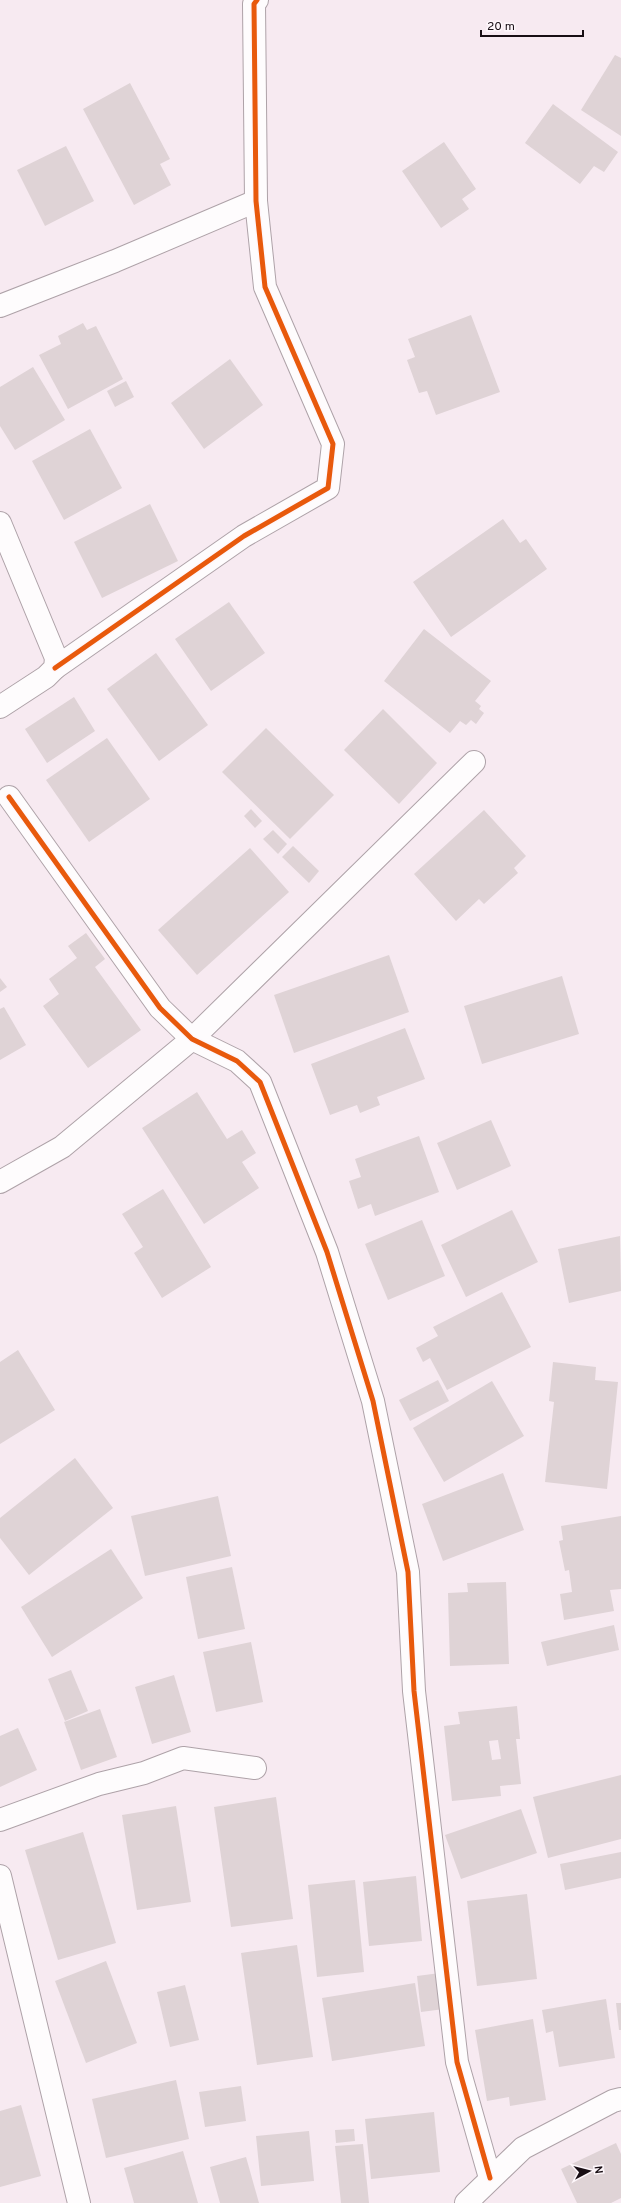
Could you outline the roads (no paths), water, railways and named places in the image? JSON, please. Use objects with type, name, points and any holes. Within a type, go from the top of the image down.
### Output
[{"type":"street","points":[[0,707],[46,677],[55,668],[244,536],[328,488],[333,444],[265,287],[256,201],[254,4],[257,0]]},
{"type":"street","points":[[0,306],[114,262],[256,201]]},
{"type":"street","points":[[0,523],[56,658],[55,668]]},
{"type":"street","points":[[0,1182],[62,1147],[192,1039],[474,762]]},
{"type":"street","points":[[3,794],[160,1008],[192,1039],[237,1061],[260,1082],[327,1252],[374,1401],[408,1572],[414,1691],[458,2062],[490,2178]]},
{"type":"street","points":[[0,1820],[99,1784],[144,1773],[183,1758],[255,1768]]},
{"type":"street","points":[[0,1876],[79,2203]]},
{"type":"street","points":[[466,2203],[490,2178],[523,2148],[613,2101],[621,2099]]}]
